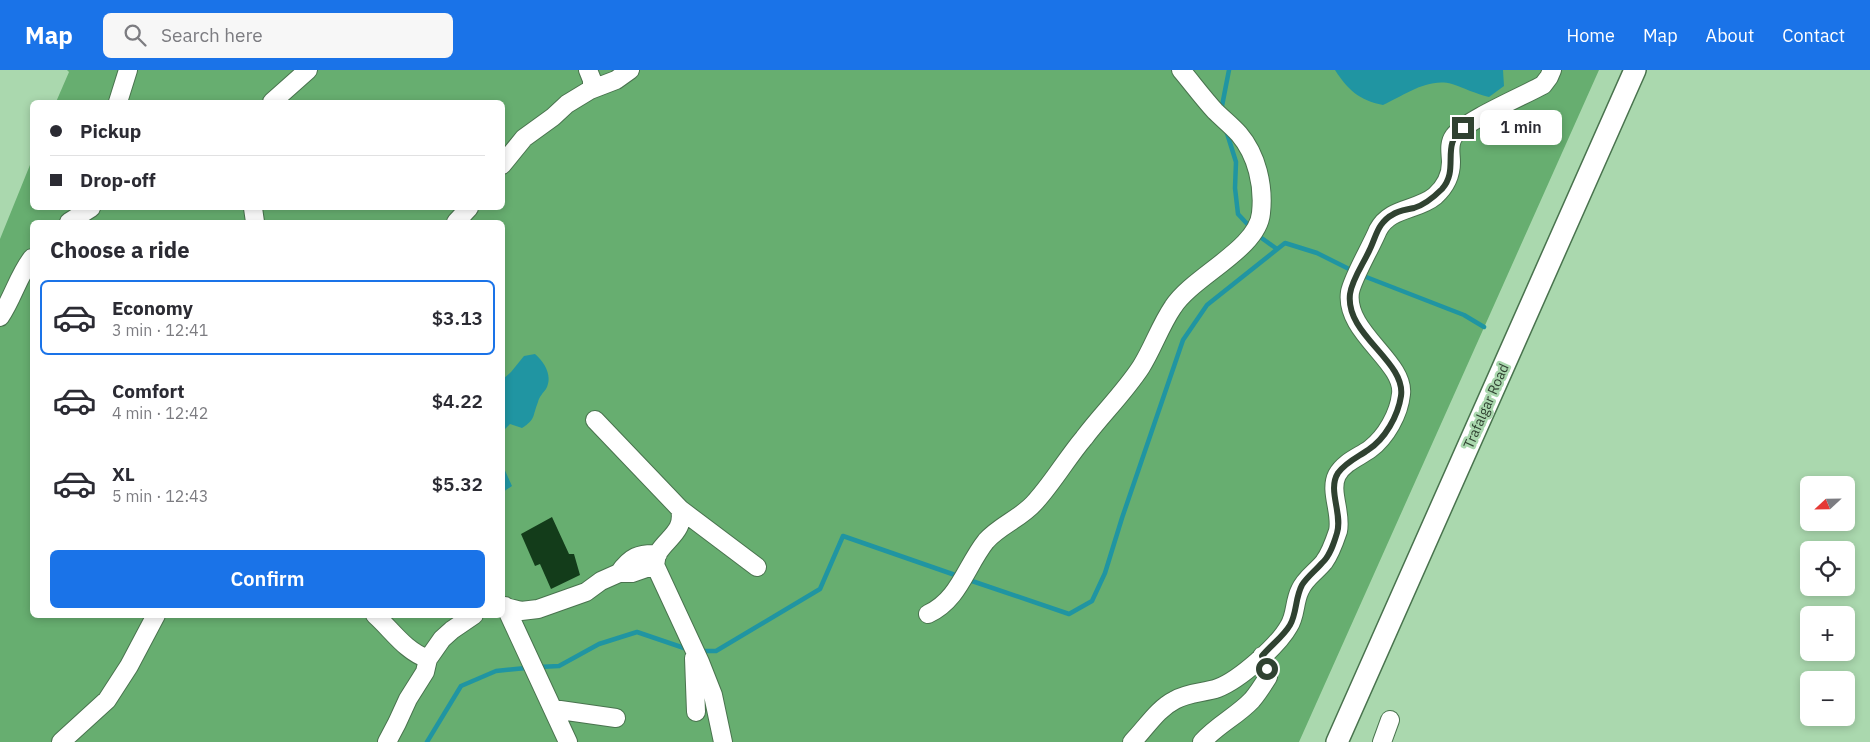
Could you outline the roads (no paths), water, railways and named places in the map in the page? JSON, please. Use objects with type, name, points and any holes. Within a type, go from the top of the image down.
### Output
[{"type":"main road","name":"Trafalgar Road","points":[[1337,742],[1635,70]]},
{"type":"lane","points":[[119,100],[128,70]]},
{"type":"lane","points":[[274,100],[308,70]]},
{"type":"lane","points":[[588,70],[592,80],[592,89]]},
{"type":"lane","points":[[505,161],[524,138],[550,120],[567,104],[592,89],[616,80],[630,70]]},
{"type":"lane","points":[[928,614],[937,610],[949,599],[986,542],[999,530],[1028,510],[1058,474],[1081,441],[1116,401],[1141,367],[1169,313],[1180,297],[1244,243],[1253,234],[1260,221],[1262,205],[1260,185],[1256,166],[1247,145],[1235,130],[1214,110],[1181,70]]},
{"type":"lane","points":[[1132,742],[1156,714],[1174,700],[1188,694],[1219,688],[1232,681],[1262,656],[1290,625],[1296,598],[1303,583],[1324,562],[1337,532],[1339,523],[1335,491],[1337,476],[1345,466],[1369,450],[1385,434],[1400,401],[1401,388],[1398,378],[1390,364],[1376,350],[1358,324],[1350,301],[1352,288],[1378,230],[1392,215],[1402,210],[1420,206],[1443,188],[1451,171],[1451,144],[1457,133],[1472,122],[1543,85],[1552,70]]},
{"type":"lane","points":[[73,220],[88,210]]},
{"type":"lane","points":[[458,220],[467,210]]},
{"type":"lane","points":[[0,317],[23,270],[30,261]]},
{"type":"lane","points":[[595,420],[680,509],[757,567]]},
{"type":"lane","points":[[656,559],[674,535],[682,519],[680,509]]},
{"type":"lane","points":[[505,606],[521,611],[538,609],[586,592],[601,581],[619,573],[626,562],[643,553],[656,559],[713,695],[723,742]]},
{"type":"lane","points":[[505,608],[568,742]]},
{"type":"lane","points":[[61,742],[107,700],[154,618]]},
{"type":"lane","points":[[378,618],[409,649],[428,659]]},
{"type":"lane","points":[[387,742],[408,699],[426,672],[428,659],[447,634],[470,618]]},
{"type":"lane","points":[[694,650],[696,712]]},
{"type":"lane","points":[[1202,742],[1209,734],[1251,701],[1261,689],[1268,677],[1262,656]]},
{"type":"lane","points":[[553,709],[616,718]]},
{"type":"lane","points":[[1382,742],[1390,720]]},
{"type":"water","points":[[1335,70],[1503,70],[1504,86],[1489,97],[1452,84],[1434,83],[1416,88],[1383,105],[1367,100],[1355,93]]},
{"type":"water","points":[[535,354],[542,361],[547,370],[548,384],[539,398],[530,422],[522,428],[510,424],[505,429],[505,377],[524,356]]},
{"type":"water","points":[[505,471],[512,486],[505,491]]},
{"type":"waterway","points":[[1221,111],[1229,70]]},
{"type":"waterway","points":[[1226,130],[1236,162],[1235,188],[1238,214],[1251,228]]},
{"type":"waterway","points":[[1256,234],[1277,249]]},
{"type":"waterway","points":[[969,580],[1069,614],[1092,601],[1105,573],[1183,340],[1207,305],[1285,243],[1317,253],[1355,272]]},
{"type":"waterway","points":[[1361,275],[1464,315],[1484,327]]},
{"type":"waterway","points":[[700,651],[716,651],[820,589],[843,536],[958,576]]},
{"type":"waterway","points":[[539,667],[559,666],[599,644],[637,632],[687,649]]},
{"type":"waterway","points":[[427,742],[461,686],[496,671],[526,668]]}]
